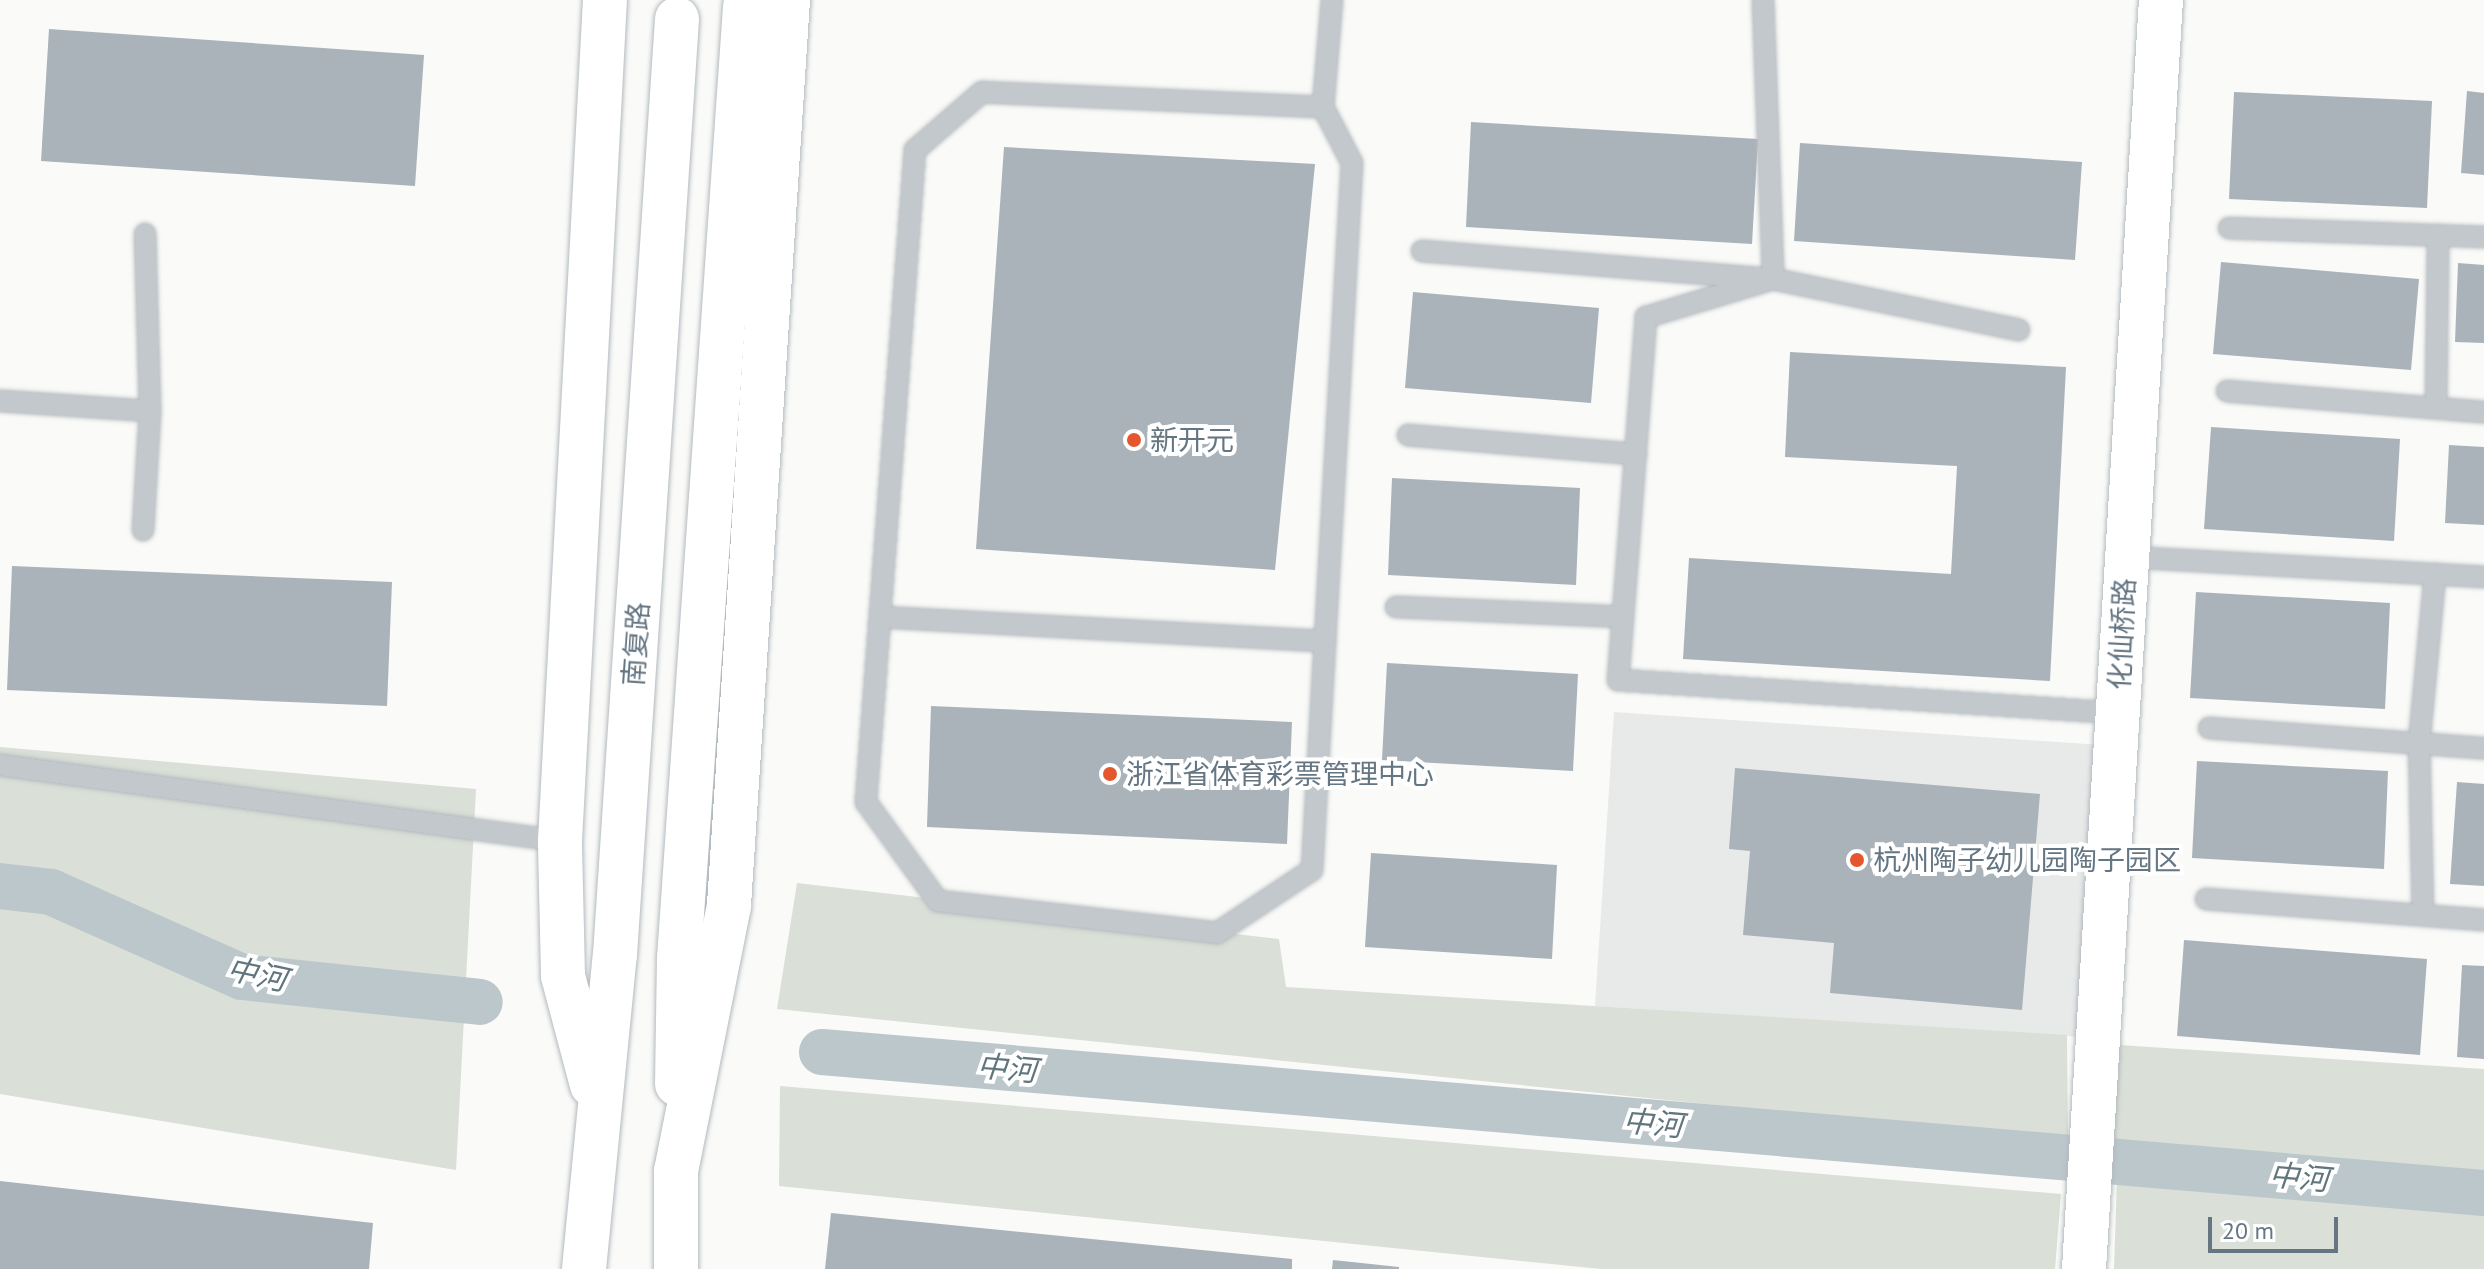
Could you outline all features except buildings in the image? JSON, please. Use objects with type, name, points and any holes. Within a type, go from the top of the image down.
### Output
[{"type":"main road","points":[[599,1113],[563,976],[560,841],[605,0]]},
{"type":"main road","points":[[676,1171],[729,905],[788,0]]},
{"type":"main road","name":"化仙桥路","points":[[2084,1269],[2161,0]]},
{"type":"main road","points":[[676,1269],[679,958],[745,6]]},
{"type":"main road","name":"南复路","points":[[584,1269],[599,1113],[677,19]]},
{"type":"lane","points":[[1323,107],[982,92],[915,150],[866,802],[938,901],[1217,933],[1312,870],[1352,163],[1323,107],[1332,0]]},
{"type":"lane","points":[[1763,0],[1773,279]]},
{"type":"lane","points":[[2229,228],[2484,237]]},
{"type":"lane","points":[[143,530],[150,411],[145,234]]},
{"type":"lane","points":[[2436,408],[2438,235]]},
{"type":"lane","points":[[1422,251],[1773,279],[2019,330]]},
{"type":"lane","points":[[1773,279],[1646,317],[1618,680],[2118,713]]},
{"type":"lane","points":[[2227,391],[2484,412]]},
{"type":"lane","points":[[0,401],[150,411]]},
{"type":"lane","points":[[1408,435],[1636,454]]},
{"type":"lane","points":[[2127,557],[2484,577]]},
{"type":"lane","points":[[2423,915],[2419,744],[2435,574]]},
{"type":"lane","points":[[1396,607],[1623,617]]},
{"type":"lane","points":[[880,617],[1325,641]]},
{"type":"lane","points":[[2209,728],[2484,748]]},
{"type":"lane","points":[[0,765],[560,841]]},
{"type":"lane","points":[[2206,899],[2484,920]]},
{"type":"shaded area","name":"杭州陶子幼儿园陶子园区","points":[[1614,712],[2116,746],[2098,1038],[1595,1006]]},
{"type":"shaded area","points":[[0,747],[476,789],[456,1170],[0,1094]]},
{"type":"shaded area","points":[[797,883],[1279,939],[1286,987],[2067,1035],[2068,1141],[777,1009]]},
{"type":"shaded area","points":[[2119,1045],[2484,1069],[2484,1172],[2112,1141]]},
{"type":"shaded area","points":[[780,1086],[2061,1194],[2055,1269],[1601,1269],[779,1186]]},
{"type":"shaded area","points":[[2117,1178],[2484,1209],[2484,1269],[2114,1269]]},
{"type":"waterway","name":"中河","points":[[0,886],[51,892],[242,977],[480,1002]]},
{"type":"waterway","name":"中河","points":[[822,1052],[2484,1193]]},
{"type":"place","name":"新开元","points":[[1134,440]]},
{"type":"place","name":"浙江省体育彩票管理中心","points":[[1110,774]]},
{"type":"place","name":"杭州陶子幼儿园陶子园区","points":[[1857,860]]}]
